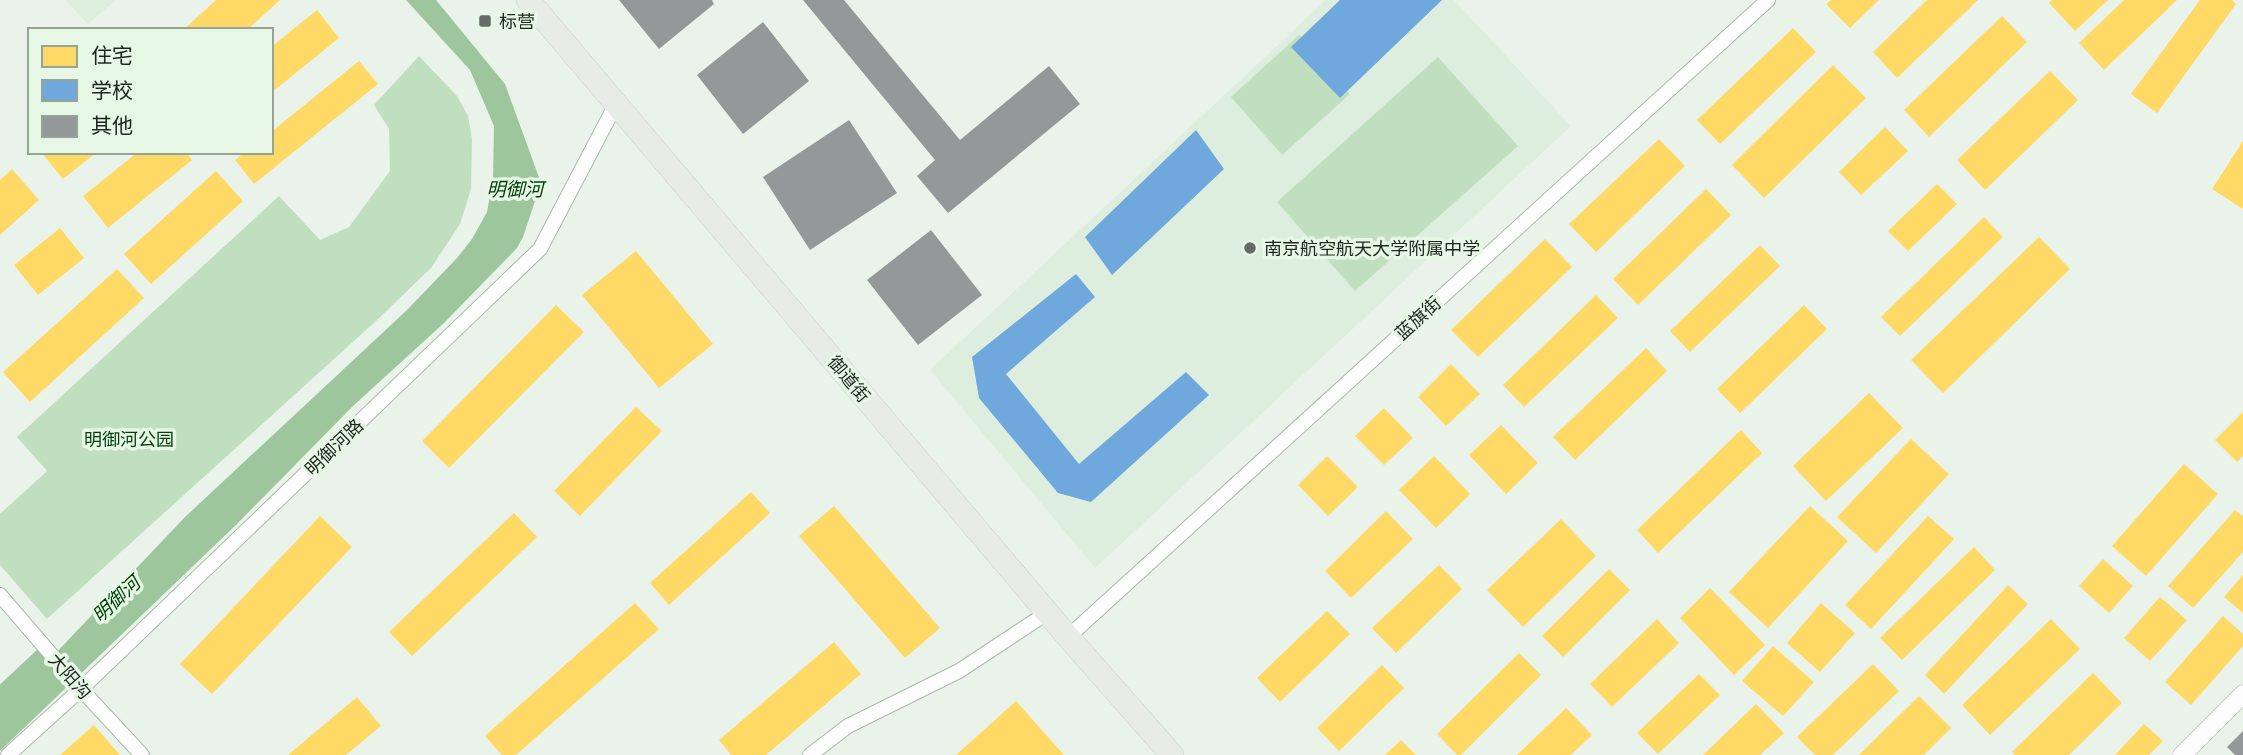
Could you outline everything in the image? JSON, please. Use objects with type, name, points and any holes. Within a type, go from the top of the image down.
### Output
[{"type":"main road","name":"御道街","points":[[528,0],[1047,613],[1172,755]]},
{"type":"street","name":"蓝旗街","points":[[1068,637],[1768,0]]},
{"type":"street","name":"明御河路","points":[[8,755],[540,249],[616,104]]},
{"type":"street","name":"大阳沟","points":[[0,595],[142,755]]},
{"type":"street","points":[[810,755],[848,726],[959,671],[1047,613]]},
{"type":"street","points":[[2182,755],[2243,694]]},
{"type":"shaded area","points":[[65,0],[116,0],[88,24]]},
{"type":"shaded area","name":"南京航空航天大学附属中学","points":[[1326,0],[1454,0],[1571,126],[1095,568],[930,370]]},
{"type":"green space","points":[[1299,35],[1350,94],[1282,155],[1231,97]]},
{"type":"green space","name":"明御河公园","points":[[419,56],[457,96],[468,116],[472,139],[471,189],[460,224],[431,268],[47,619],[0,565],[0,514],[47,471],[17,437],[279,196],[320,240],[349,227],[390,171],[389,129],[374,105]]},
{"type":"green space","points":[[1438,57],[1518,146],[1355,291],[1277,202]]},
{"type":"water","name":"明御河","points":[[406,0],[436,0],[505,84],[541,183],[523,237],[517,248],[444,323],[353,406],[237,524],[0,751],[0,708],[185,517],[407,310],[457,258],[472,239],[487,212],[493,180],[494,126],[470,70]]},
{"type":"building: 住宅","points":[[216,0],[280,0],[249,28],[185,28]]},
{"type":"building: 住宅","points":[[1831,0],[1879,0],[1850,28],[1826,4]]},
{"type":"building: 住宅","points":[[1927,0],[1978,0],[1897,78],[1873,52]]},
{"type":"building: 住宅","points":[[2052,0],[2108,0],[2075,31],[2049,3]]},
{"type":"building: 住宅","points":[[2124,0],[2177,0],[2104,70],[2079,43]]},
{"type":"building: 住宅","points":[[2200,0],[2232,0],[2236,4],[2157,113],[2131,94]]},
{"type":"building: 住宅","points":[[317,10],[339,38],[273,91],[273,45]]},
{"type":"building: 住宅","points":[[2002,16],[2027,42],[1929,137],[1904,110]]},
{"type":"building: 住宅","points":[[1793,28],[1816,52],[1720,144],[1697,120]]},
{"type":"building: 住宅","points":[[359,61],[378,84],[254,184],[235,160],[242,154],[273,154],[273,130]]},
{"type":"building: 住宅","points":[[1833,65],[1866,98],[1764,198],[1732,165]]},
{"type":"building: 住宅","points":[[2050,71],[2078,100],[1985,190],[1957,160]]},
{"type":"building: 住宅","points":[[1885,127],[1908,151],[1861,195],[1839,172]]},
{"type":"building: 住宅","points":[[1659,139],[1685,166],[1596,252],[1569,224]]},
{"type":"building: 住宅","points":[[2243,141],[2243,209],[2212,189]]},
{"type":"building: 住宅","points":[[43,154],[94,154],[63,179]]},
{"type":"building: 住宅","points":[[136,154],[188,154],[192,160],[108,228],[83,196]]},
{"type":"building: 住宅","points":[[12,169],[39,200],[0,235],[0,180]]},
{"type":"building: 住宅","points":[[216,171],[243,201],[151,284],[124,254]]},
{"type":"building: 住宅","points":[[1937,184],[1957,204],[1908,251],[1888,231]]},
{"type":"building: 住宅","points":[[1706,189],[1731,215],[1638,305],[1613,279]]},
{"type":"building: 住宅","points":[[1984,217],[2003,237],[1900,336],[1881,317]]},
{"type":"building: 住宅","points":[[60,228],[84,258],[38,295],[14,265]]},
{"type":"building: 住宅","points":[[2039,237],[2070,269],[1943,393],[1911,360]]},
{"type":"building: 住宅","points":[[1545,239],[1572,267],[1478,357],[1451,330]]},
{"type":"building: 住宅","points":[[1760,245],[1780,266],[1690,352],[1670,331]]},
{"type":"building: 住宅","points":[[636,251],[713,344],[659,388],[582,295]]},
{"type":"building: 住宅","points":[[117,269],[144,298],[30,402],[3,372]]},
{"type":"building: 住宅","points":[[1596,295],[1618,318],[1524,407],[1503,385]]},
{"type":"building: 住宅","points":[[556,305],[584,332],[449,468],[422,441]]},
{"type":"building: 住宅","points":[[1804,305],[1827,329],[1740,413],[1717,389]]},
{"type":"building: 住宅","points":[[1646,348],[1667,371],[1575,460],[1553,437]]},
{"type":"building: 住宅","points":[[1451,364],[1480,394],[1446,426],[1418,397]]},
{"type":"building: 住宅","points":[[1869,393],[1903,428],[1826,501],[1793,466]]},
{"type":"building: 住宅","points":[[636,407],[662,431],[580,516],[554,491]]},
{"type":"building: 住宅","points":[[1384,408],[1413,438],[1384,465],[1355,436]]},
{"type":"building: 住宅","points":[[2243,412],[2243,456],[2237,462],[2215,440]]},
{"type":"building: 住宅","points":[[1501,425],[1538,463],[1506,494],[1469,455]]},
{"type":"building: 住宅","points":[[1741,430],[1762,453],[1658,553],[1637,530]]},
{"type":"building: 住宅","points":[[1911,439],[1949,474],[1876,553],[1837,517]]},
{"type":"building: 住宅","points":[[1327,456],[1358,487],[1328,516],[1298,485]]},
{"type":"building: 住宅","points":[[1434,456],[1470,494],[1436,528],[1399,490]]},
{"type":"building: 住宅","points":[[2184,464],[2218,494],[2146,576],[2112,546]]},
{"type":"building: 住宅","points":[[751,492],[770,513],[669,605],[650,583]]},
{"type":"building: 住宅","points":[[834,506],[940,628],[905,658],[799,536]]},
{"type":"building: 住宅","points":[[1810,506],[1848,541],[1768,628],[1729,592]]},
{"type":"building: 住宅","points":[[2235,510],[2243,516],[2243,552],[2193,608],[2168,586]]},
{"type":"building: 住宅","points":[[1386,511],[1413,539],[1351,598],[1325,571]]},
{"type":"building: 住宅","points":[[514,513],[537,537],[412,656],[389,632]]},
{"type":"building: 住宅","points":[[320,516],[352,547],[212,694],[180,664]]},
{"type":"building: 住宅","points":[[1928,516],[1954,539],[1871,629],[1845,605]]},
{"type":"building: 住宅","points":[[1561,519],[1596,556],[1523,627],[1487,590]]},
{"type":"building: 住宅","points":[[1974,547],[1995,570],[1902,660],[1880,638]]},
{"type":"building: 住宅","points":[[2103,559],[2133,586],[2109,613],[2079,586]]},
{"type":"building: 住宅","points":[[1439,565],[1462,589],[1396,653],[1372,628]]},
{"type":"building: 住宅","points":[[1609,569],[1630,590],[1563,657],[1542,636]]},
{"type":"building: 住宅","points":[[2243,575],[2243,613],[2224,597]]},
{"type":"building: 住宅","points":[[2008,585],[2028,604],[1944,694],[1925,675]]},
{"type":"building: 住宅","points":[[1710,588],[1765,645],[1734,675],[1680,618]]},
{"type":"building: 住宅","points":[[2160,597],[2187,620],[2150,661],[2124,638]]},
{"type":"building: 住宅","points":[[635,603],[659,629],[516,755],[502,755],[485,736]]},
{"type":"building: 住宅","points":[[1821,603],[1855,633],[1820,672],[1787,643]]},
{"type":"building: 住宅","points":[[1327,611],[1350,634],[1280,702],[1257,678]]},
{"type":"building: 住宅","points":[[2223,616],[2243,634],[2243,646],[2191,705],[2165,682]]},
{"type":"building: 住宅","points":[[1657,619],[1679,643],[1612,707],[1590,684]]},
{"type":"building: 住宅","points":[[2051,619],[2080,649],[1990,735],[1962,705]]},
{"type":"building: 住宅","points":[[834,642],[861,674],[766,755],[731,755],[719,740]]},
{"type":"building: 住宅","points":[[1773,646],[1814,682],[1783,716],[1742,681]]},
{"type":"building: 住宅","points":[[1519,653],[1541,675],[1461,755],[1457,755],[1437,734]]},
{"type":"building: 住宅","points":[[1873,664],[1899,691],[1833,755],[1815,755],[1797,737]]},
{"type":"building: 住宅","points":[[1382,665],[1404,688],[1339,751],[1317,728]]},
{"type":"building: 住宅","points":[[2093,673],[2122,703],[2069,755],[2015,755],[2012,752]]},
{"type":"building: 住宅","points":[[1699,674],[1720,695],[1658,754],[1637,733]]},
{"type":"building: 住宅","points":[[1919,696],[1951,728],[1924,755],[1859,755]]},
{"type":"building: 住宅","points":[[357,697],[381,726],[346,755],[288,755]]},
{"type":"building: 住宅","points":[[1016,701],[1064,755],[956,755]]},
{"type":"building: 住宅","points":[[1756,704],[1784,733],[1760,755],[1703,755]]},
{"type":"building: 住宅","points":[[1566,708],[1592,735],[1571,755],[1517,755]]},
{"type":"building: 住宅","points":[[2144,724],[2163,741],[2149,755],[2115,755]]},
{"type":"building: 住宅","points":[[94,725],[120,755],[60,755]]},
{"type":"building: 住宅","points":[[1401,740],[1416,755],[1385,755]]},
{"type":"building: 学校","points":[[1340,0],[1442,0],[1340,98],[1291,47]]},
{"type":"building: 学校","points":[[1196,130],[1224,169],[1112,275],[1085,237]]},
{"type":"building: 学校","points":[[1076,274],[1095,297],[1006,374],[1079,464],[1186,372],[1209,395],[1091,502],[1058,493],[979,398],[972,357]]},
{"type":"building: 其他","points":[[619,0],[712,0],[714,4],[659,49]]},
{"type":"building: 其他","points":[[803,0],[844,0],[960,140],[1049,66],[1080,104],[948,213],[917,176],[935,160]]},
{"type":"building: 其他","points":[[763,22],[809,81],[743,134],[697,75]]},
{"type":"building: 其他","points":[[849,120],[897,193],[810,250],[763,177]]},
{"type":"building: 其他","points":[[931,230],[982,295],[918,345],[867,280]]},
{"type":"building: 其他","points":[[2243,731],[2243,755],[2235,755],[2227,747]]},
{"type":"waterway","name":"明御河","points":[[0,707],[47,663]]},
{"type":"place","name":"标营","points":[[485,21]]},
{"type":"place","name":"南京航空航天大学附属中学","points":[[1250,248]]}]
